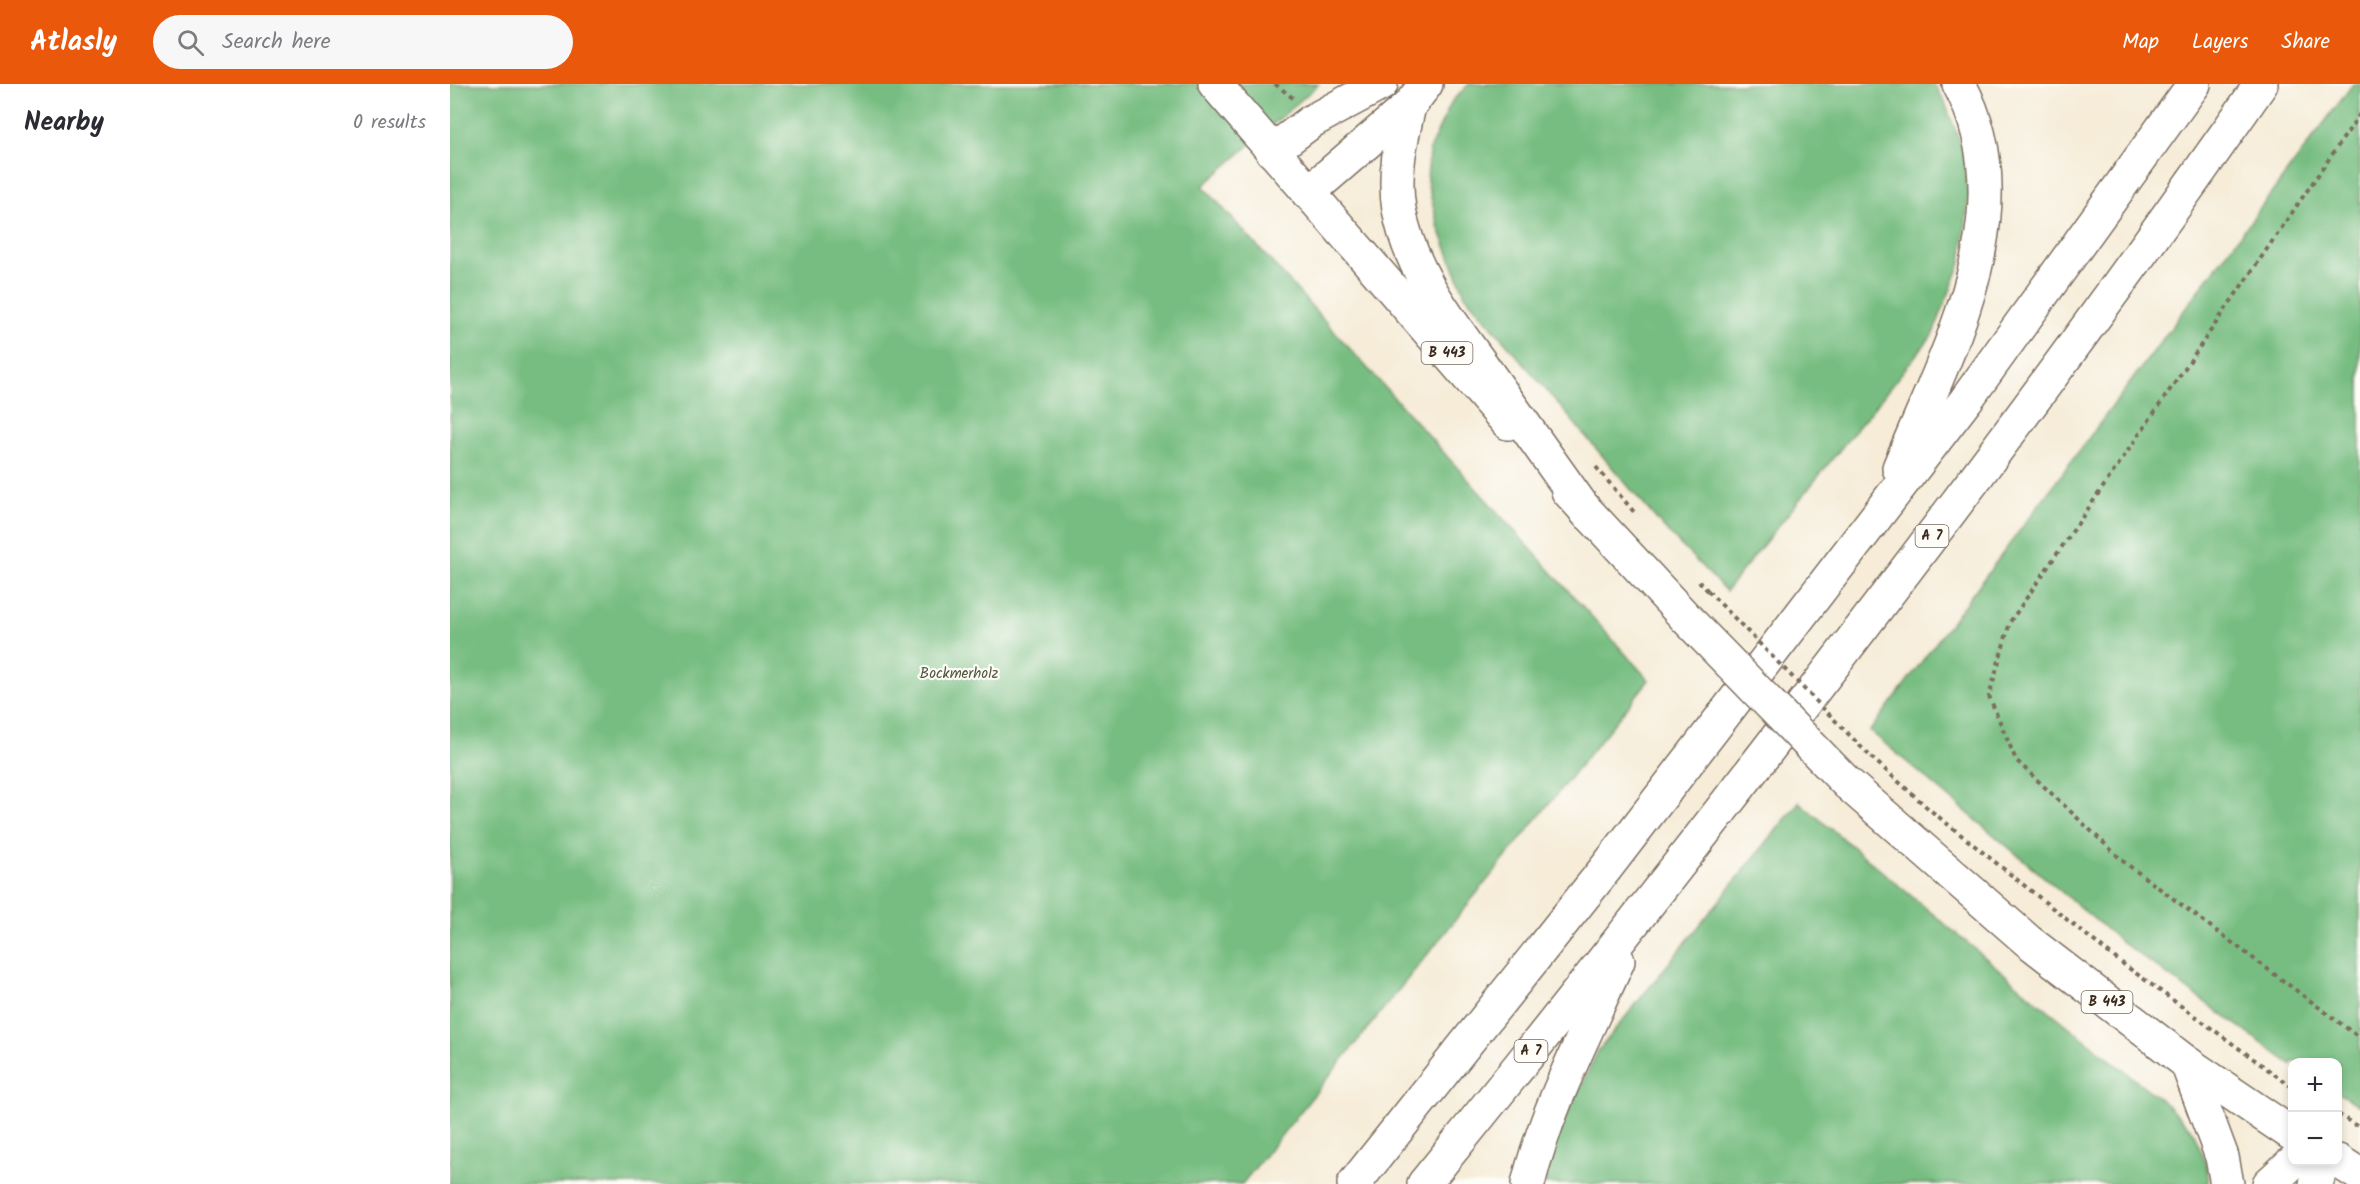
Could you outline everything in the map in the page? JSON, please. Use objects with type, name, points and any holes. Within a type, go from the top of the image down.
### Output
[{"type":"main road","points":[[1215,84],[1308,193],[1418,95]]},
{"type":"main road","points":[[1272,151],[1312,121],[1381,84]]},
{"type":"main road","points":[[1884,505],[1957,324],[1976,273],[1983,242],[1986,210],[1981,147],[1973,117],[1959,84]]},
{"type":"main road","points":[[1354,1184],[1606,868],[1966,400],[2194,84]]},
{"type":"main road","name":"A 7","points":[[1424,1184],[1637,918],[1925,546],[2110,298],[2261,84]]},
{"type":"main road","points":[[1418,95],[1398,150],[1397,179],[1399,208],[1416,268],[1452,323],[1587,513]]},
{"type":"main road","name":"B 443","points":[[1308,193],[1587,513],[1847,783],[2028,940],[2187,1063],[2288,1131]]},
{"type":"main road","points":[[1528,1184],[1536,1152],[1552,1109],[1637,918]]},
{"type":"main road","points":[[2187,1063],[2222,1157],[2227,1184]]},
{"type":"main road","points":[[2342,1164],[2360,1175]]},
{"type":"main road","points":[[2269,1184],[2288,1166]]},
{"type":"main road","points":[[2316,1184],[2321,1166]]},
{"type":"path","points":[[2360,114],[2010,622],[1989,696],[2016,760],[2124,862],[2360,1038]]},
{"type":"path","points":[[1708,591],[1871,757],[1930,810],[2115,958],[2288,1084]]},
{"type":"path","points":[[2342,1117],[2360,1128]]},
{"type":"green space","name":"Bockmerholz","points":[[450,84],[1319,84],[1203,186],[1649,680],[1242,1184],[450,1184]]},
{"type":"green space","points":[[1469,84],[1934,84],[1944,100],[1962,148],[1969,197],[1961,263],[1933,334],[1726,591],[1663,527],[1465,295],[1438,226],[1427,181],[1429,150],[1452,101]]},
{"type":"green space","points":[[2353,84],[2360,84],[2360,1106],[2342,1095],[2342,1058],[2288,1058],[2288,1062],[2119,940],[1870,731]]},
{"type":"green space","points":[[1799,802],[2037,1001],[2166,1104],[2194,1133],[2206,1163],[2208,1184],[1545,1184],[1552,1145],[1598,1051]]}]
